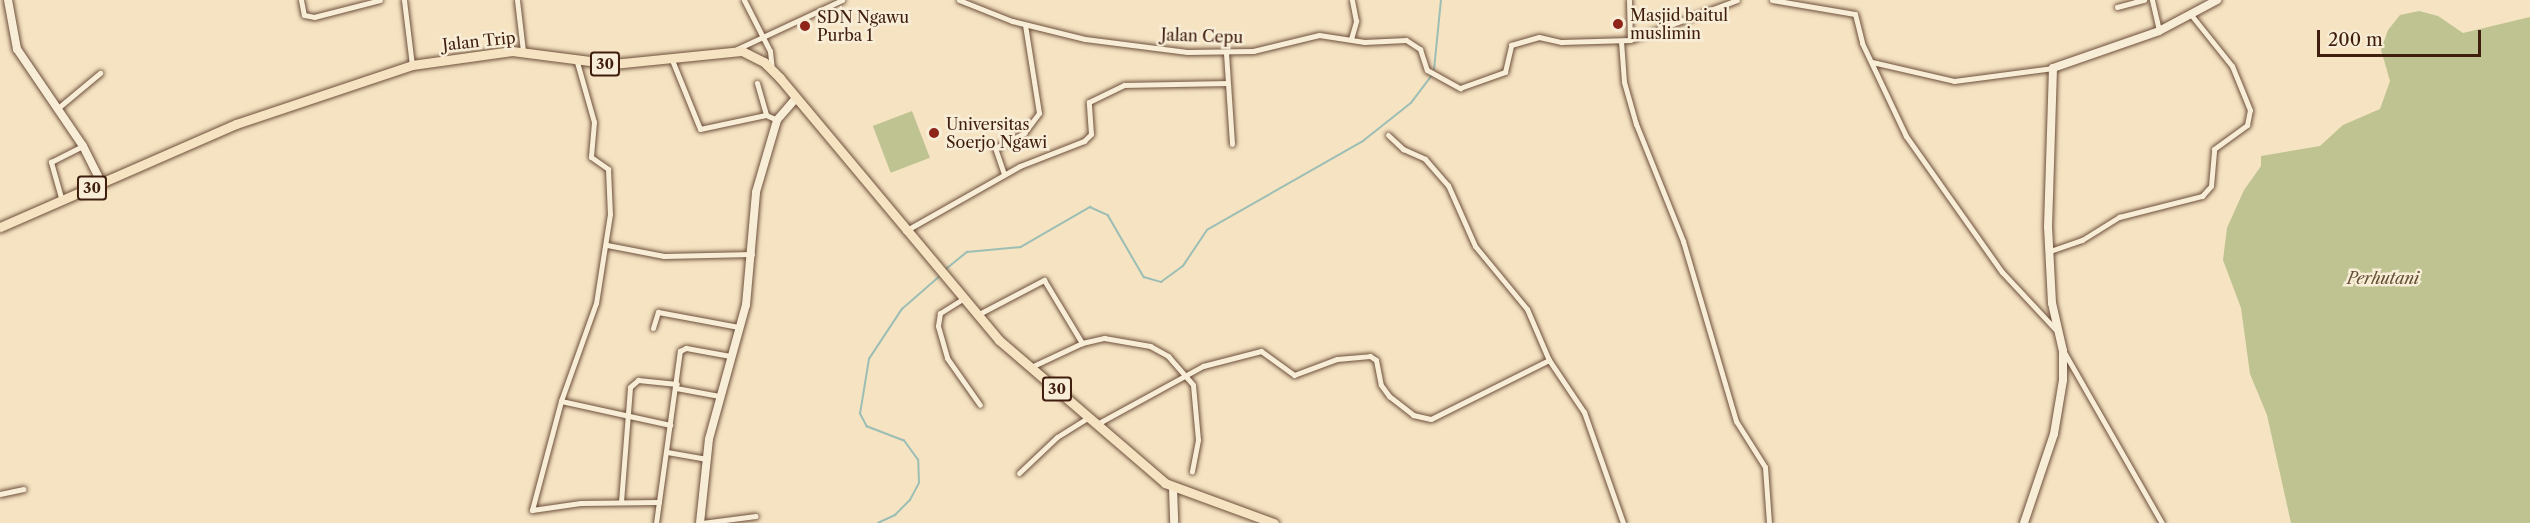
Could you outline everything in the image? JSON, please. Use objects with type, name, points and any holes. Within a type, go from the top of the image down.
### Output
[{"type":"highway","name":"Jalan Trip","points":[[0,227],[198,140],[299,100],[412,65],[523,51],[577,62],[672,60],[735,50]]},
{"type":"highway","name":"30","points":[[735,50],[758,58],[772,70],[975,316],[1089,417],[1173,488],[1274,523]]},
{"type":"street","points":[[8,0],[17,49],[83,146],[102,184]]},
{"type":"street","points":[[300,0],[304,15],[314,17],[380,0]]},
{"type":"street","points":[[404,0],[412,65]]},
{"type":"street","points":[[517,0],[523,51]]},
{"type":"street","points":[[744,0],[763,36],[772,70]]},
{"type":"street","name":"Jalan Cepu","points":[[959,0],[1025,25],[1106,43],[1226,52],[1275,47],[1310,36],[1409,40],[1422,51],[1427,70],[1461,88],[1503,73],[1508,46],[1536,37],[1561,42],[1622,41]]},
{"type":"street","points":[[1351,39],[1356,21],[1352,0]]},
{"type":"street","points":[[1629,0],[1630,40]]},
{"type":"street","points":[[1737,0],[1622,41],[1624,82],[1636,124],[1683,241],[1736,421],[1767,473],[1769,523]]},
{"type":"street","points":[[1772,0],[1856,14],[1872,62],[1906,136],[2002,272],[2056,331]]},
{"type":"street","points":[[2118,7],[2144,0]]},
{"type":"street","points":[[2152,0],[2159,31]]},
{"type":"street","points":[[1872,62],[1954,81],[2053,68],[2159,31],[2192,16],[2217,0]]},
{"type":"street","points":[[735,50],[839,1]]},
{"type":"street","points":[[2050,251],[2082,240],[2119,217],[2202,196],[2211,186],[2214,149],[2247,126],[2250,110],[2232,66],[2192,16]]},
{"type":"street","points":[[1004,174],[995,148],[1024,133],[1039,113],[1026,51],[1025,25]]},
{"type":"street","points":[[1226,52],[1232,144]]},
{"type":"street","points":[[672,60],[700,129],[766,115],[777,120]]},
{"type":"street","points":[[577,62],[594,122],[591,157],[608,169],[607,245],[596,303],[561,400],[532,510],[659,501]]},
{"type":"street","points":[[2053,68],[2050,251],[2056,331],[2063,351],[2162,523]]},
{"type":"street","points":[[58,108],[100,74]]},
{"type":"street","points":[[757,83],[766,115]]},
{"type":"street","points":[[905,231],[962,202],[1004,174],[1088,138],[1089,102],[1124,85],[1227,83]]},
{"type":"street","points":[[756,516],[701,523],[705,459],[719,396],[739,327],[752,254],[756,192],[777,120],[795,99]]},
{"type":"street","points":[[1388,135],[1425,159],[1448,185],[1470,238],[1520,300],[1549,360],[1584,412],[1623,523]]},
{"type":"street","points":[[62,201],[51,162],[83,146]]},
{"type":"street","points":[[607,245],[664,256],[752,254]]},
{"type":"street","points":[[975,316],[1044,280],[1082,343]]},
{"type":"street","points":[[962,300],[940,313],[938,326],[947,358],[980,405]]},
{"type":"street","points":[[653,328],[658,312],[739,327]]},
{"type":"street","points":[[1031,366],[1082,343],[1104,338],[1150,346],[1186,375],[1193,385],[1198,440],[1192,471]]},
{"type":"street","points":[[656,523],[677,386],[679,353],[684,348],[730,356]]},
{"type":"street","points":[[1097,424],[1186,375],[1215,362],[1261,351],[1294,375],[1338,359],[1370,356],[1376,360],[1381,385],[1389,396],[1413,415],[1431,419],[1549,360]]},
{"type":"street","points":[[2024,523],[2059,414],[2063,351]]},
{"type":"street","points":[[621,502],[627,415],[633,382],[677,386],[719,396]]},
{"type":"street","points":[[561,400],[670,424]]},
{"type":"street","points":[[1019,473],[1057,437],[1089,417]]},
{"type":"street","points":[[667,452],[705,459]]},
{"type":"street","points":[[1173,488],[1174,523]]},
{"type":"street","points":[[0,494],[23,489]]},
{"type":"green space","name":"Perhutani","points":[[2419,11],[2438,16],[2463,33],[2530,17],[2530,523],[2291,523],[2267,415],[2250,374],[2241,308],[2223,260],[2227,228],[2244,190],[2261,166],[2261,156],[2320,146],[2343,125],[2380,109],[2390,81],[2381,50],[2388,30],[2400,15]]},
{"type":"green space","points":[[912,111],[930,158],[891,173],[873,126]]},
{"type":"waterway","points":[[1434,70],[1441,0]]},
{"type":"waterway","points":[[946,269],[967,252],[1021,247],[1090,207],[1108,215],[1144,277],[1161,282],[1183,266],[1207,230],[1363,141],[1411,103],[1432,75]]},
{"type":"waterway","points":[[878,523],[895,515],[910,500],[919,483],[918,460],[904,441],[867,427],[860,414],[869,359],[902,309],[941,275]]},
{"type":"place","name":"Masjid baitul muslimin","points":[[1618,24]]},
{"type":"place","name":"SDN Ngawu Purba 1","points":[[805,26]]},
{"type":"place","name":"Universitas Soerjo Ngawi","points":[[934,133]]}]
